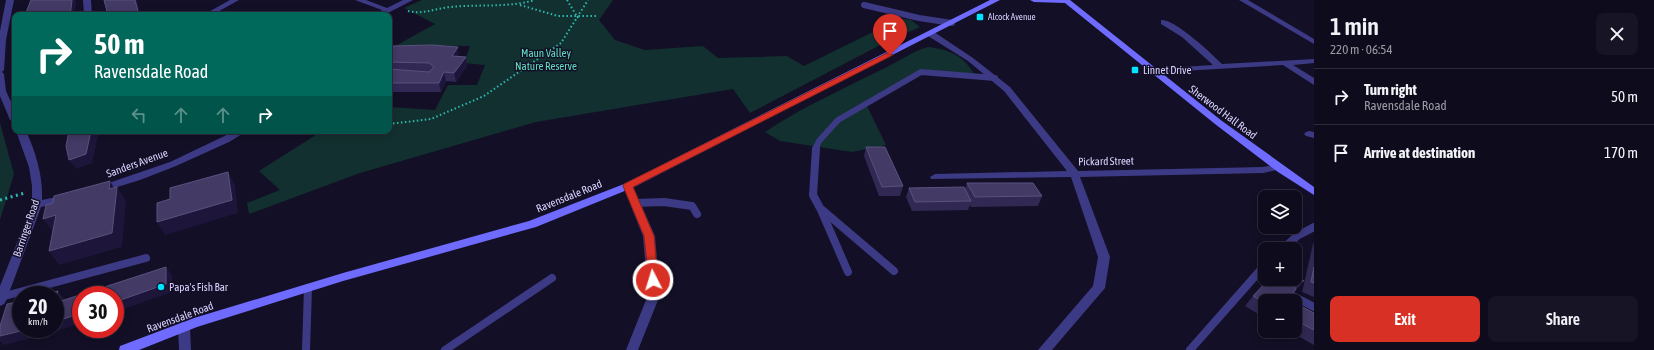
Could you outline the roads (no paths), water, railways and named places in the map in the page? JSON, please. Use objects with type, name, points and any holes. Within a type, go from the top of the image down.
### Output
[{"type":"main road","name":"Ravensdale Road","points":[[125,350],[184,327],[308,288],[532,224],[628,186],[996,0]]},
{"type":"main road","points":[[1034,0],[1067,0]]},
{"type":"main road","name":"Sherwood Hall Road","points":[[1067,0],[1150,70],[1233,135],[1314,192]]},
{"type":"street","points":[[0,70],[2,40],[10,1],[20,0]]},
{"type":"street","points":[[87,0],[88,12]]},
{"type":"street","points":[[213,12],[235,0]]},
{"type":"street","points":[[358,0],[387,10]]},
{"type":"street","points":[[383,12],[409,0]]},
{"type":"street","points":[[1243,0],[1314,42]]},
{"type":"street","points":[[1156,25],[1164,20],[1218,65]]},
{"type":"street","points":[[931,34],[956,49],[995,78],[1007,89],[1074,173],[1104,257],[1099,288],[1044,350]]},
{"type":"street","points":[[1150,70],[1218,65],[1314,61]]},
{"type":"street","points":[[1285,63],[1314,82]]},
{"type":"street","points":[[0,74],[2,91],[12,113]]},
{"type":"street","name":"Barringer Road","points":[[1,299],[37,205],[38,189],[34,165],[25,134]]},
{"type":"street","name":"Sanders Avenue","points":[[90,192],[158,169],[221,143],[237,134]]},
{"type":"street","name":"Pickard Street","points":[[935,177],[1263,170],[1278,167]]},
{"type":"street","points":[[628,186],[649,236],[654,295],[632,350]]},
{"type":"street","points":[[37,205],[75,195]]},
{"type":"street","points":[[184,327],[185,350]]},
{"type":"lane","points":[[864,5],[919,18],[952,23]]},
{"type":"lane","points":[[848,272],[813,195],[814,152],[819,141],[838,120],[921,72],[995,78]]},
{"type":"lane","points":[[635,203],[659,200],[685,204],[692,206],[697,214]]},
{"type":"lane","points":[[820,208],[894,271]]},
{"type":"lane","points":[[1291,242],[1297,236],[1313,229]]},
{"type":"lane","points":[[1,299],[146,258]]},
{"type":"lane","points":[[1190,350],[1258,273]]},
{"type":"lane","points":[[445,350],[552,278]]},
{"type":"lane","points":[[306,350],[308,288]]},
{"type":"lane","points":[[1302,301],[1314,307]]},
{"type":"place","name":"Alcock Avenue","points":[[980,17]]},
{"type":"place","name":"Linnet Drive","points":[[1135,70]]},
{"type":"place","name":"Papa's Fish Bar","points":[[161,287]]},
{"type":"park label","name":"Maun Valley Nature Reserve","points":[[546,59]]}]
